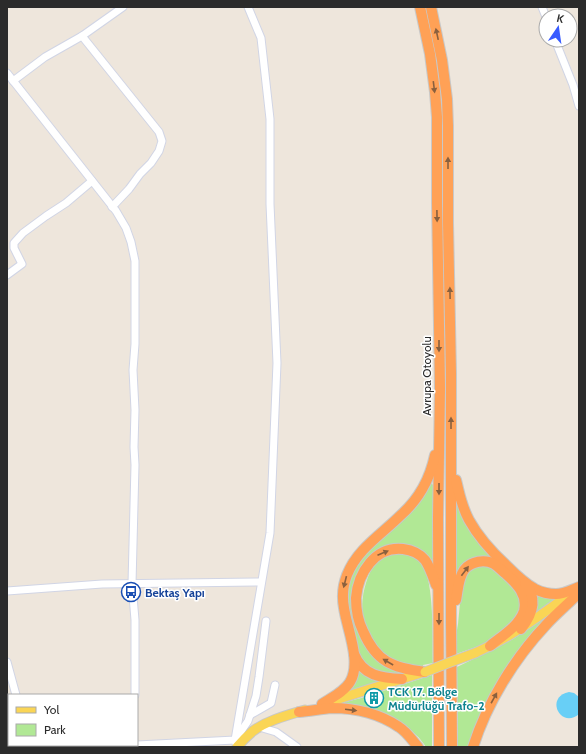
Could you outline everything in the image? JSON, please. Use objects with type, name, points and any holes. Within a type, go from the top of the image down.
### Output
[{"type":"highway","name":"Avrupa Otoyolu","points":[[420,7],[430,54],[437,116],[440,381],[439,747]]},
{"type":"highway","name":"Avrupa Otoyolu","points":[[431,7],[442,60],[447,99],[448,126],[448,223],[451,359],[452,747]]},
{"type":"highway","points":[[402,679],[377,676],[368,672],[356,658],[344,608],[343,588],[346,576],[352,564],[364,548],[400,516],[415,500],[424,486],[432,467],[439,436]]},
{"type":"highway","points":[[451,462],[461,502],[473,527],[492,552],[524,581],[541,592],[561,594],[579,587]]},
{"type":"highway","points":[[425,672],[397,667],[376,654],[367,640],[359,621],[356,597],[361,579],[372,559],[386,551],[398,549],[413,552],[425,560],[439,591]]},
{"type":"highway","points":[[451,621],[458,586],[464,570],[476,562],[485,561],[494,564],[519,588],[523,595],[525,605],[524,611],[516,624],[490,646]]},
{"type":"highway","points":[[521,629],[531,613],[533,602],[524,581]]},
{"type":"highway","points":[[473,747],[483,718],[511,670],[545,626],[579,593]]},
{"type":"highway","points":[[322,704],[343,690],[351,682],[354,667],[353,650]]},
{"type":"highway","points":[[298,712],[332,708],[371,714],[391,722],[400,728],[410,736],[418,747]]},
{"type":"main road","points":[[236,745],[268,722],[425,672],[475,653],[521,629],[579,587]]},
{"type":"street","points":[[14,82],[45,57],[82,36],[123,7]]},
{"type":"street","points":[[236,745],[270,532],[277,363],[270,204],[270,119],[261,38],[248,7]]},
{"type":"street","points":[[82,36],[159,132],[162,141],[159,151],[151,163],[112,207]]},
{"type":"street","points":[[558,48],[579,106]]},
{"type":"street","points":[[7,73],[112,207],[126,228],[131,242],[134,261],[135,344],[133,370],[135,466],[132,584],[135,620],[135,694]]},
{"type":"street","points":[[7,275],[22,264],[14,248],[14,243],[22,233],[66,203],[92,181]]},
{"type":"street","points":[[7,592],[102,584],[261,582]]},
{"type":"street","points":[[236,745],[248,721],[256,696],[266,621]]},
{"type":"street","points":[[7,662],[8,672],[16,694]]},
{"type":"street","points":[[250,715],[270,703],[275,685]]},
{"type":"street","points":[[259,727],[276,732],[297,747]]},
{"type":"street","points":[[138,745],[236,745]]},
{"type":"green space","points":[[429,483],[434,485],[434,569],[392,545],[381,548],[364,565],[358,629],[400,671],[400,674],[395,675],[369,669],[359,657],[346,605],[351,571]]},
{"type":"green space","points":[[455,499],[497,560],[482,558],[455,583]]},
{"type":"green space","points":[[402,553],[417,558],[423,565],[430,591],[433,624],[433,663],[423,665],[423,667],[396,663],[393,661],[371,639],[366,630],[364,620],[362,609],[363,599],[368,577],[372,568],[384,555]]},
{"type":"green space","points":[[487,564],[497,571],[519,594],[520,610],[515,620],[489,641],[456,654],[456,636],[462,582],[470,569]]},
{"type":"green space","points":[[539,594],[558,598],[533,615],[535,596]]},
{"type":"green space","points":[[551,612],[469,747],[458,747],[457,667],[513,639]]},
{"type":"green space","points":[[357,668],[382,680],[346,692]]},
{"type":"green space","points":[[432,675],[432,747],[426,747],[406,725],[386,713],[372,708],[334,705],[369,696],[371,703],[379,701],[377,693]]},
{"type":"water","points":[[569,692],[574,693],[579,697],[579,714],[572,718],[566,718],[561,715],[556,705],[557,700],[562,695]]},
{"type":"place","name":"Bektaş Yapı","points":[[131,592]]},
{"type":"place","name":"TCK 17. Bölge Müdürlüğü Trafo-2","points":[[374,698]]}]
